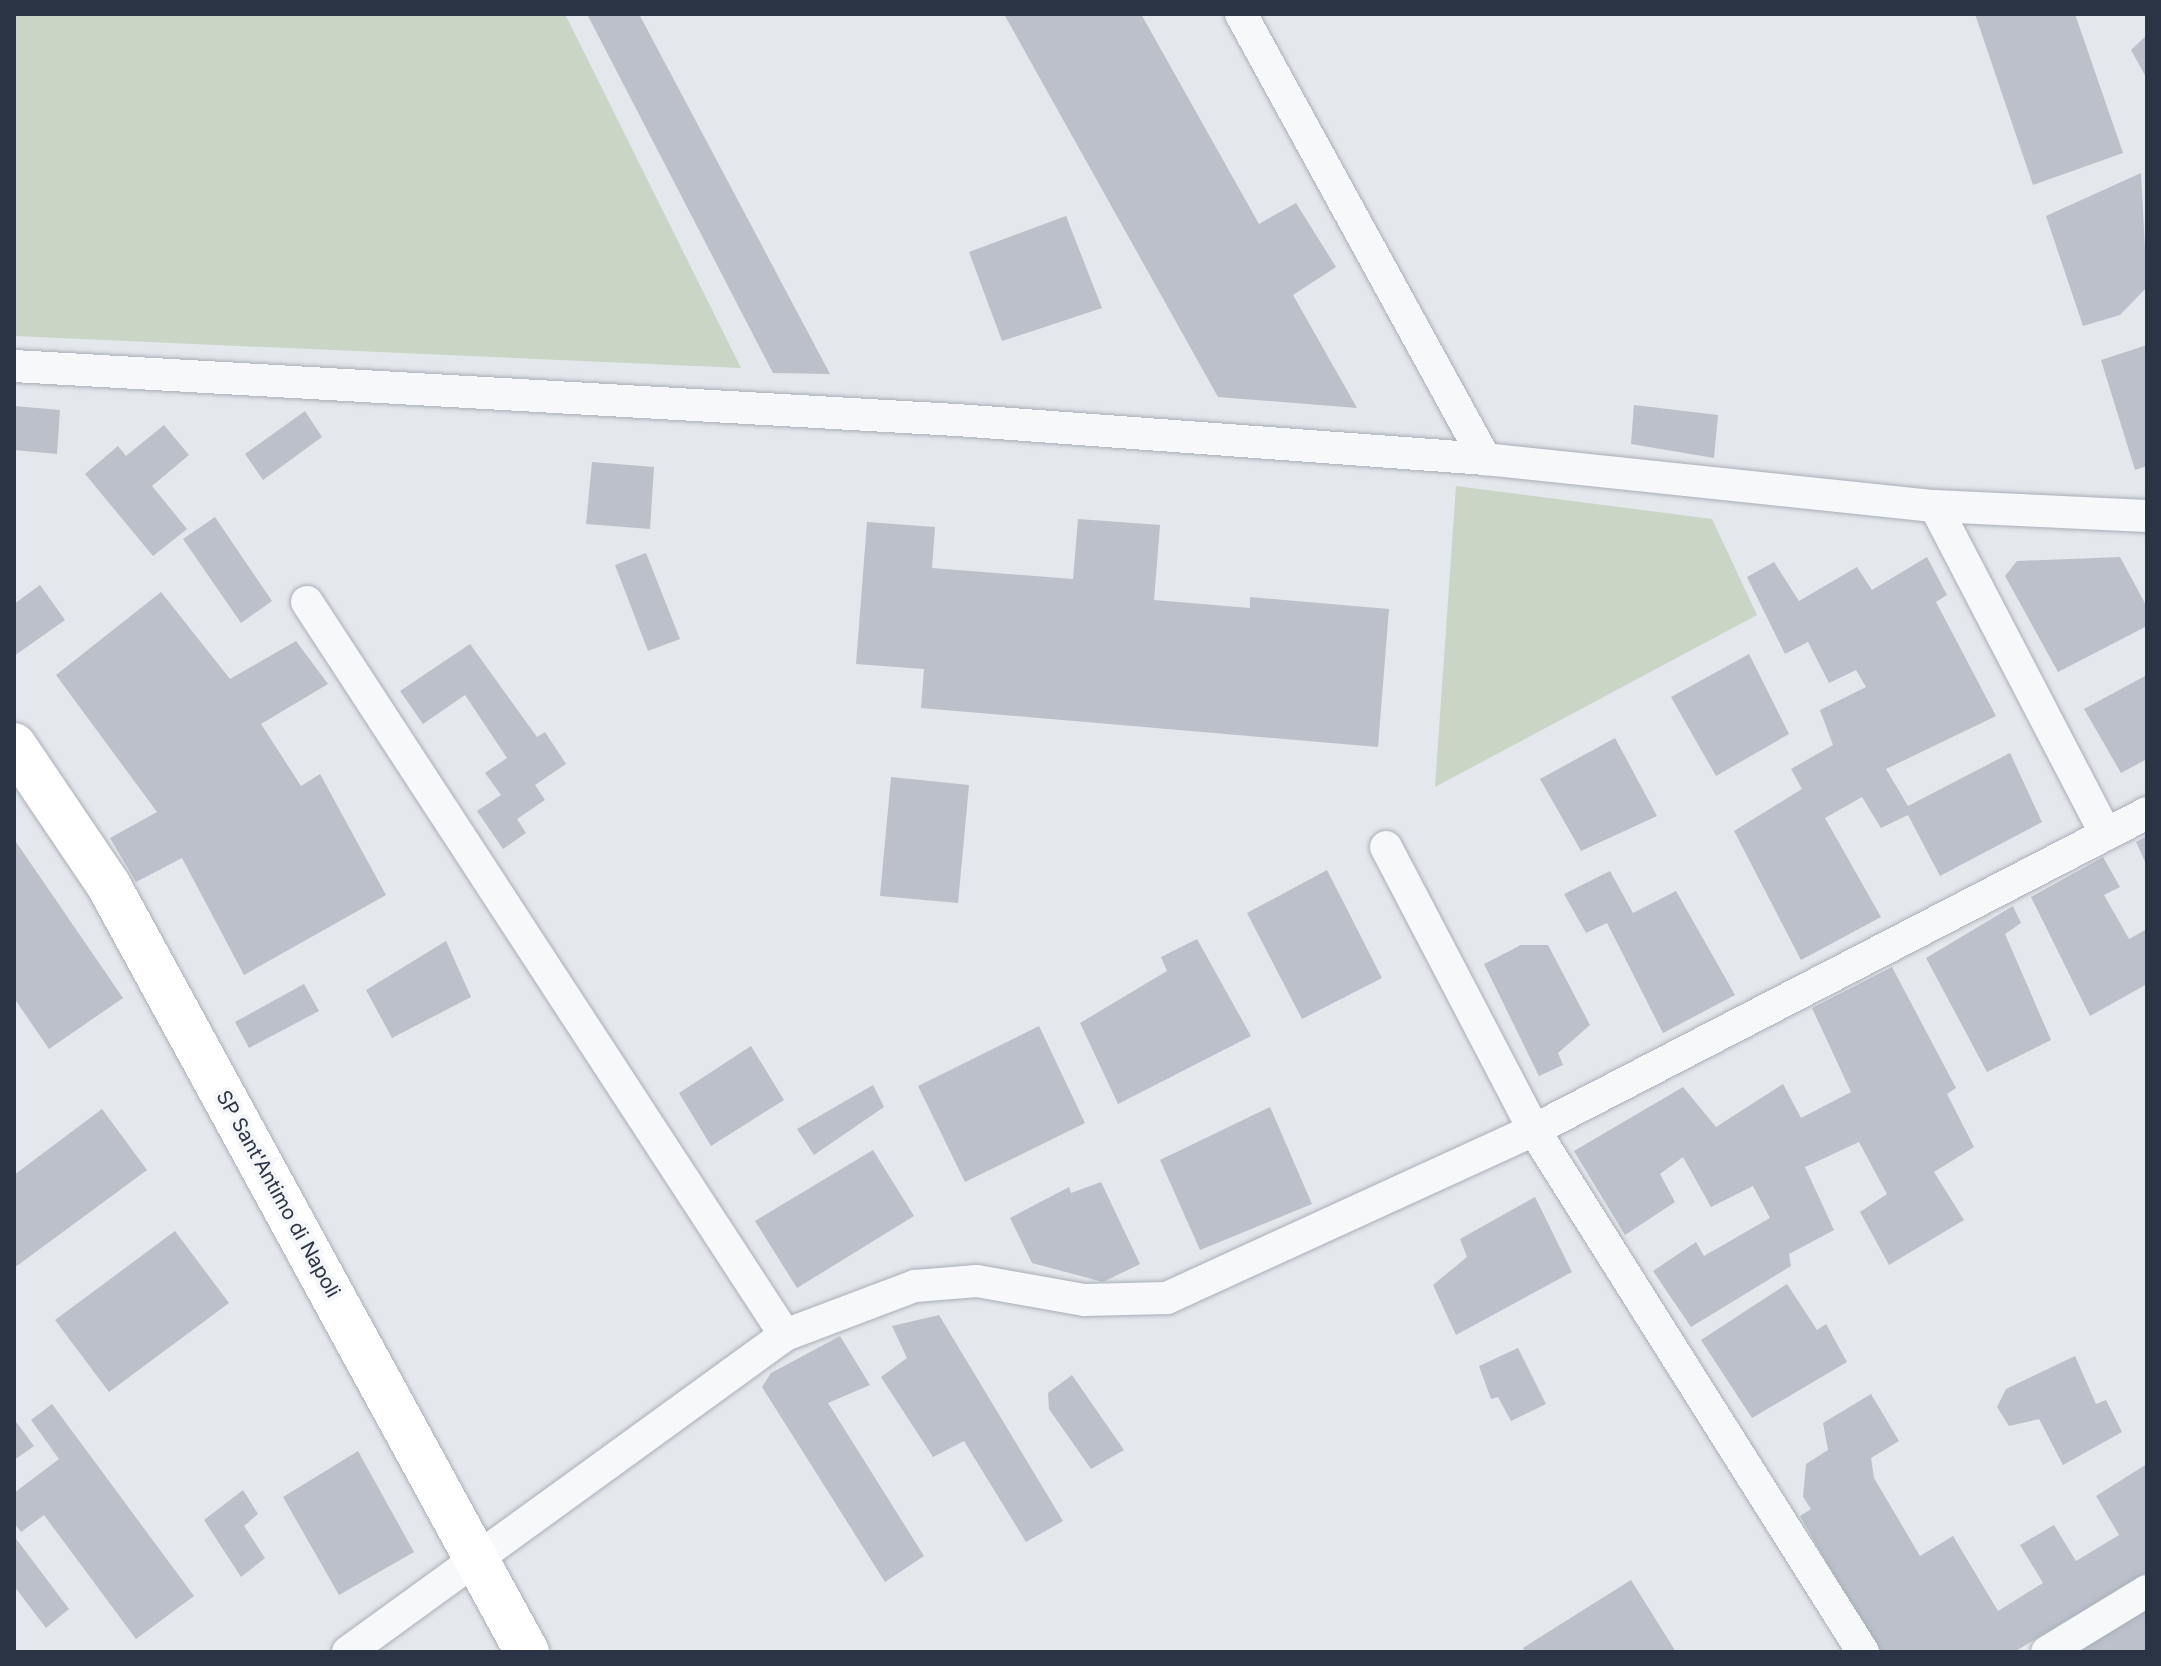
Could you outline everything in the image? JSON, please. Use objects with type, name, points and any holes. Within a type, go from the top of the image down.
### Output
[{"type":"street","points":[[1241,14],[1485,459]]},
{"type":"street","points":[[14,366],[428,386],[1485,459],[1935,506],[2147,516]]},
{"type":"street","points":[[1935,506],[2106,834]]},
{"type":"street","points":[[307,602],[785,1335]]},
{"type":"street","name":"SP Sant'Antimo di Napoli","points":[[14,745],[109,886],[527,1652]]},
{"type":"street","points":[[348,1652],[479,1562],[785,1335],[915,1286],[977,1281],[1084,1300],[1167,1298],[1534,1130],[2147,813]]},
{"type":"street","points":[[1386,847],[1534,1130],[1863,1652]]},
{"type":"street","points":[[2047,1652],[2147,1591]]},
{"type":"green space","points":[[14,14],[565,14],[741,368],[14,336]]},
{"type":"green space","points":[[1456,486],[1712,519],[1757,615],[1435,787]]},
{"type":"building","points":[[587,14],[639,14],[830,374],[773,373]]},
{"type":"building","points":[[1004,14],[1141,14],[1259,224],[1296,203],[1336,267],[1293,295],[1357,408],[1218,397]]},
{"type":"building","points":[[1975,14],[2075,14],[2123,153],[2033,185]]},
{"type":"building","points":[[2147,35],[2147,79],[2131,50]]},
{"type":"building","points":[[2141,173],[2147,287],[2120,315],[2083,326],[2046,216]]},
{"type":"building","points":[[1066,216],[1102,308],[1002,341],[969,252]]},
{"type":"building","points":[[2147,345],[2147,466],[2135,470],[2101,360]]},
{"type":"building","points":[[1634,405],[1718,415],[1714,458],[1631,444]]},
{"type":"building","points":[[14,406],[60,410],[57,454],[14,450]]},
{"type":"building","points":[[305,411],[322,437],[263,480],[245,454]]},
{"type":"building","points":[[164,425],[189,455],[152,486],[187,529],[153,556],[85,474],[118,446],[126,456]]},
{"type":"building","points":[[592,462],[654,467],[650,529],[586,524]]},
{"type":"building","points":[[215,517],[272,601],[241,623],[183,539]]},
{"type":"building","points":[[1078,519],[1160,525],[1154,600],[1250,608],[1250,597],[1389,609],[1378,747],[921,708],[924,669],[856,664],[867,522],[935,527],[932,568],[1073,579]]},
{"type":"building","points":[[646,553],[680,639],[648,651],[615,565]]},
{"type":"building","points":[[1927,557],[1947,595],[1936,602],[1996,716],[1886,769],[1908,806],[2010,753],[2042,822],[1940,876],[1908,815],[1881,828],[1862,797],[1825,818],[1881,917],[1801,960],[1734,831],[1802,789],[1791,769],[1833,745],[1820,710],[1866,687],[1856,670],[1829,683],[1808,642],[1785,654],[1747,577],[1774,562],[1799,601],[1857,567],[1872,590]]},
{"type":"building","points":[[2120,557],[2147,607],[2147,626],[2058,672],[2005,576],[2017,561]]},
{"type":"building","points":[[40,585],[65,620],[14,656],[14,604]]},
{"type":"building","points":[[161,592],[230,679],[296,641],[328,684],[261,724],[301,786],[320,774],[386,895],[244,975],[182,858],[136,882],[110,838],[157,812],[56,675]]},
{"type":"building","points":[[470,644],[537,737],[545,732],[566,764],[535,785],[545,800],[517,819],[526,833],[503,849],[477,811],[501,795],[485,773],[507,758],[465,695],[423,724],[400,691]]},
{"type":"building","points":[[1749,654],[1789,734],[1716,776],[1671,697]]},
{"type":"building","points":[[2147,675],[2147,759],[2121,773],[2084,709]]},
{"type":"building","points":[[1615,738],[1657,816],[1581,851],[1540,779]]},
{"type":"building","points":[[891,777],[969,785],[958,903],[880,896]]},
{"type":"building","points":[[2147,836],[2147,866],[2136,842]]},
{"type":"building","points":[[14,839],[123,998],[49,1049],[14,998]]},
{"type":"building","points":[[2103,857],[2120,887],[2104,895],[2129,939],[2147,929],[2147,984],[2090,1016],[2031,897]]},
{"type":"building","points":[[1327,870],[1382,978],[1302,1019],[1247,913]]},
{"type":"building","points":[[1610,871],[1633,913],[1676,891],[1735,995],[1663,1033],[1607,923],[1586,933],[1564,894]]},
{"type":"building","points":[[2013,906],[2021,923],[2005,934],[2051,1040],[1987,1072],[1926,958]]},
{"type":"building","points":[[1197,939],[1251,1036],[1118,1104],[1080,1023],[1167,971],[1161,957]]},
{"type":"building","points":[[446,941],[471,997],[392,1038],[366,990]]},
{"type":"building","points":[[1521,945],[1548,945],[1590,1025],[1558,1053],[1563,1065],[1539,1076],[1484,964]]},
{"type":"building","points":[[1892,967],[1956,1088],[1947,1094],[1974,1147],[1934,1172],[1964,1220],[1889,1265],[1860,1212],[1887,1194],[1859,1142],[1805,1167],[1834,1230],[1789,1254],[1791,1266],[1691,1327],[1653,1271],[1696,1242],[1704,1256],[1770,1218],[1753,1186],[1711,1207],[1683,1157],[1660,1174],[1675,1202],[1625,1235],[1574,1151],[1683,1087],[1716,1127],[1783,1084],[1801,1118],[1851,1092],[1812,1008]]},
{"type":"building","points":[[304,984],[319,1011],[249,1048],[235,1022]]},
{"type":"building","points":[[1039,1026],[1085,1123],[965,1182],[918,1086]]},
{"type":"building","points":[[751,1046],[784,1100],[711,1146],[679,1093]]},
{"type":"building","points":[[873,1085],[884,1107],[814,1155],[797,1129]]},
{"type":"building","points":[[1270,1107],[1312,1204],[1200,1250],[1160,1160]]},
{"type":"building","points":[[102,1109],[147,1170],[14,1268],[14,1175]]},
{"type":"building","points":[[873,1150],[914,1216],[797,1288],[755,1221]]},
{"type":"building","points":[[1101,1182],[1140,1264],[1103,1282],[1032,1263],[1010,1218],[1069,1187],[1071,1193]]},
{"type":"building","points":[[1535,1197],[1572,1272],[1456,1335],[1433,1285],[1467,1257],[1460,1239]]},
{"type":"building","points":[[175,1231],[229,1303],[109,1392],[55,1320]]},
{"type":"building","points":[[1787,1284],[1817,1330],[1826,1324],[1847,1362],[1752,1418],[1701,1340]]},
{"type":"building","points":[[939,1315],[1063,1521],[1026,1542],[964,1441],[933,1457],[881,1377],[907,1358],[892,1326]]},
{"type":"building","points":[[840,1336],[870,1385],[828,1403],[924,1556],[885,1582],[762,1387],[771,1373]]},
{"type":"building","points":[[1518,1348],[1546,1404],[1511,1421],[1498,1397],[1491,1399],[1479,1366]]},
{"type":"building","points":[[2075,1356],[2096,1404],[2106,1400],[2122,1432],[2063,1465],[2039,1419],[2009,1426],[1997,1407],[2006,1389]]},
{"type":"building","points":[[1072,1375],[1124,1450],[1091,1469],[1049,1409],[1048,1393]]},
{"type":"building","points":[[1871,1394],[1899,1441],[1871,1458],[1874,1478],[1920,1556],[1953,1536],[1998,1611],[2043,1583],[2020,1545],[2054,1525],[2076,1561],[2119,1535],[2096,1496],[2147,1464],[2147,1572],[2014,1652],[1877,1652],[1800,1516],[1811,1509],[1803,1497],[1806,1464],[1828,1450],[1823,1423]]},
{"type":"building","points":[[52,1404],[194,1596],[136,1639],[44,1515],[21,1532],[14,1523],[14,1493],[59,1459],[31,1420]]},
{"type":"building","points":[[14,1419],[34,1446],[14,1460]]},
{"type":"building","points":[[358,1451],[414,1552],[339,1595],[283,1497]]},
{"type":"building","points":[[243,1490],[258,1514],[244,1526],[265,1558],[241,1577],[204,1520]]},
{"type":"building","points":[[14,1536],[69,1609],[46,1628],[14,1586]]},
{"type":"building","points":[[1631,1580],[1676,1652],[1525,1652],[1523,1648]]},
{"type":"building","points":[[2147,1602],[2147,1652],[2065,1652]]}]
